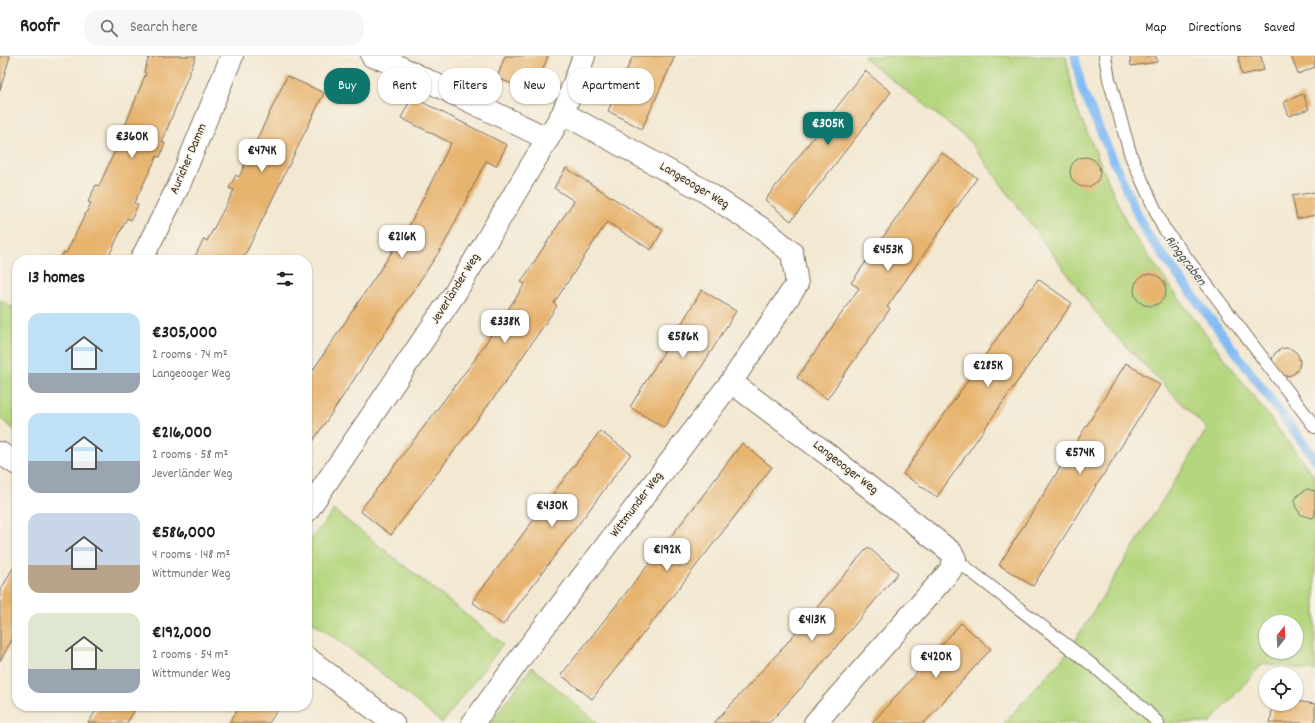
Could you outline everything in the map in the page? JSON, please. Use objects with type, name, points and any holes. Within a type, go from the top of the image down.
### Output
[{"type":"street","name":"Auricher Damm","points":[[144,255],[178,186],[232,56]]},
{"type":"street","points":[[372,56],[385,60],[548,140]]},
{"type":"street","name":"Jeverländer Weg","points":[[312,504],[454,293],[548,140],[563,113],[584,56]]},
{"type":"street","name":"Langeooger Weg","points":[[563,113],[702,190],[767,232],[792,253],[797,284]]},
{"type":"street","name":"Wittmunder Weg","points":[[472,723],[731,382],[797,284]]},
{"type":"street","name":"Langeooger Weg","points":[[731,382],[855,476],[951,552],[955,559]]},
{"type":"street","points":[[0,453],[12,461]]},
{"type":"street","points":[[815,723],[950,571],[955,559]]},
{"type":"street","points":[[312,662],[393,723]]},
{"type":"lane","points":[[1105,56],[1109,79],[1130,156],[1163,227],[1315,427]]},
{"type":"lane","points":[[955,559],[1096,668],[1158,723]]},
{"type":"green space","points":[[865,56],[1066,56],[1076,107],[1129,229],[1186,308],[1315,477],[1315,671],[1303,669],[1303,667],[1289,667],[1263,663],[1210,723],[1004,723],[1068,652],[1207,429],[1105,325],[968,139],[864,58]]},
{"type":"green space","points":[[0,300],[12,307],[12,428],[0,418]]},
{"type":"green space","points":[[334,510],[503,644],[442,723],[364,659],[312,622],[312,538]]},
{"type":"green space","points":[[532,667],[598,723],[490,723]]},
{"type":"building","points":[[0,56],[10,56],[0,90]]},
{"type":"building","points":[[154,56],[196,56],[162,142],[165,143],[160,157],[157,156],[134,203],[138,205],[131,220],[127,218],[109,255],[62,255],[64,252],[66,253],[91,203],[88,202],[96,185],[99,186],[119,142],[117,141],[123,126],[125,126],[146,73],[144,72],[149,57],[153,58]]},
{"type":"building","points":[[505,56],[548,56],[543,68],[510,68],[510,83],[502,80],[502,68],[501,68]]},
{"type":"building","points":[[633,56],[675,56],[654,102],[654,68],[628,68]]},
{"type":"building","points":[[1130,56],[1156,56],[1157,62],[1131,66]]},
{"type":"building","points":[[1238,56],[1261,56],[1264,70],[1242,75]]},
{"type":"building","points":[[1291,56],[1315,56],[1315,67],[1298,74]]},
{"type":"building","points":[[865,71],[891,92],[791,221],[765,200]]},
{"type":"building","points":[[287,76],[324,93],[245,255],[196,255],[204,239],[207,241],[234,190],[229,188],[236,175],[239,177]]},
{"type":"building","points":[[1303,94],[1309,109],[1289,116],[1284,102]]},
{"type":"building","points":[[408,104],[426,104],[507,145],[496,166],[486,161],[443,246],[312,442],[312,372],[408,228],[451,143],[401,118]]},
{"type":"building","points":[[611,104],[653,104],[642,129],[608,111]]},
{"type":"building","points":[[942,153],[977,178],[887,307],[890,309],[827,399],[797,378],[859,288],[851,283]]},
{"type":"building","points":[[1085,157],[1095,162],[1100,172],[1095,182],[1085,187],[1075,182],[1070,172],[1075,162]]},
{"type":"building","points":[[566,168],[663,230],[651,250],[607,222],[554,303],[557,306],[504,384],[391,535],[360,511],[473,362],[525,284],[521,282],[574,201],[554,188]]},
{"type":"building","points":[[1315,192],[1315,215],[1297,219],[1292,196]]},
{"type":"building","points":[[1147,274],[1153,274],[1163,281],[1166,290],[1165,296],[1159,303],[1153,306],[1147,306],[1137,299],[1134,293],[1134,287],[1141,277]]},
{"type":"building","points":[[1038,279],[1072,303],[937,497],[903,474]]},
{"type":"building","points":[[702,290],[736,311],[664,428],[630,407]]},
{"type":"building","points":[[1286,348],[1296,352],[1300,362],[1296,372],[1286,376],[1276,372],[1272,362],[1276,352]]},
{"type":"building","points":[[1126,363],[1160,385],[1033,586],[999,565]]},
{"type":"building","points":[[600,431],[631,454],[503,625],[472,602]]},
{"type":"building","points":[[742,443],[772,467],[592,699],[561,675],[698,502]]},
{"type":"building","points":[[1307,489],[1315,491],[1315,516],[1312,518],[1301,515],[1295,506],[1295,500],[1298,495]]},
{"type":"building","points":[[868,547],[898,573],[810,678],[769,723],[714,723],[780,651]]},
{"type":"building","points":[[12,570],[12,640],[0,661],[0,591]]},
{"type":"building","points":[[961,623],[991,649],[924,723],[872,723]]},
{"type":"building","points":[[1303,702],[1315,704],[1315,723],[1270,723],[1272,711],[1303,711]]},
{"type":"building","points":[[96,711],[134,711],[127,723],[88,723]]},
{"type":"building","points":[[237,711],[277,711],[269,723],[229,723]]},
{"type":"waterway","name":"Ringgraben","points":[[1075,56],[1082,90],[1145,231],[1315,459]]}]
